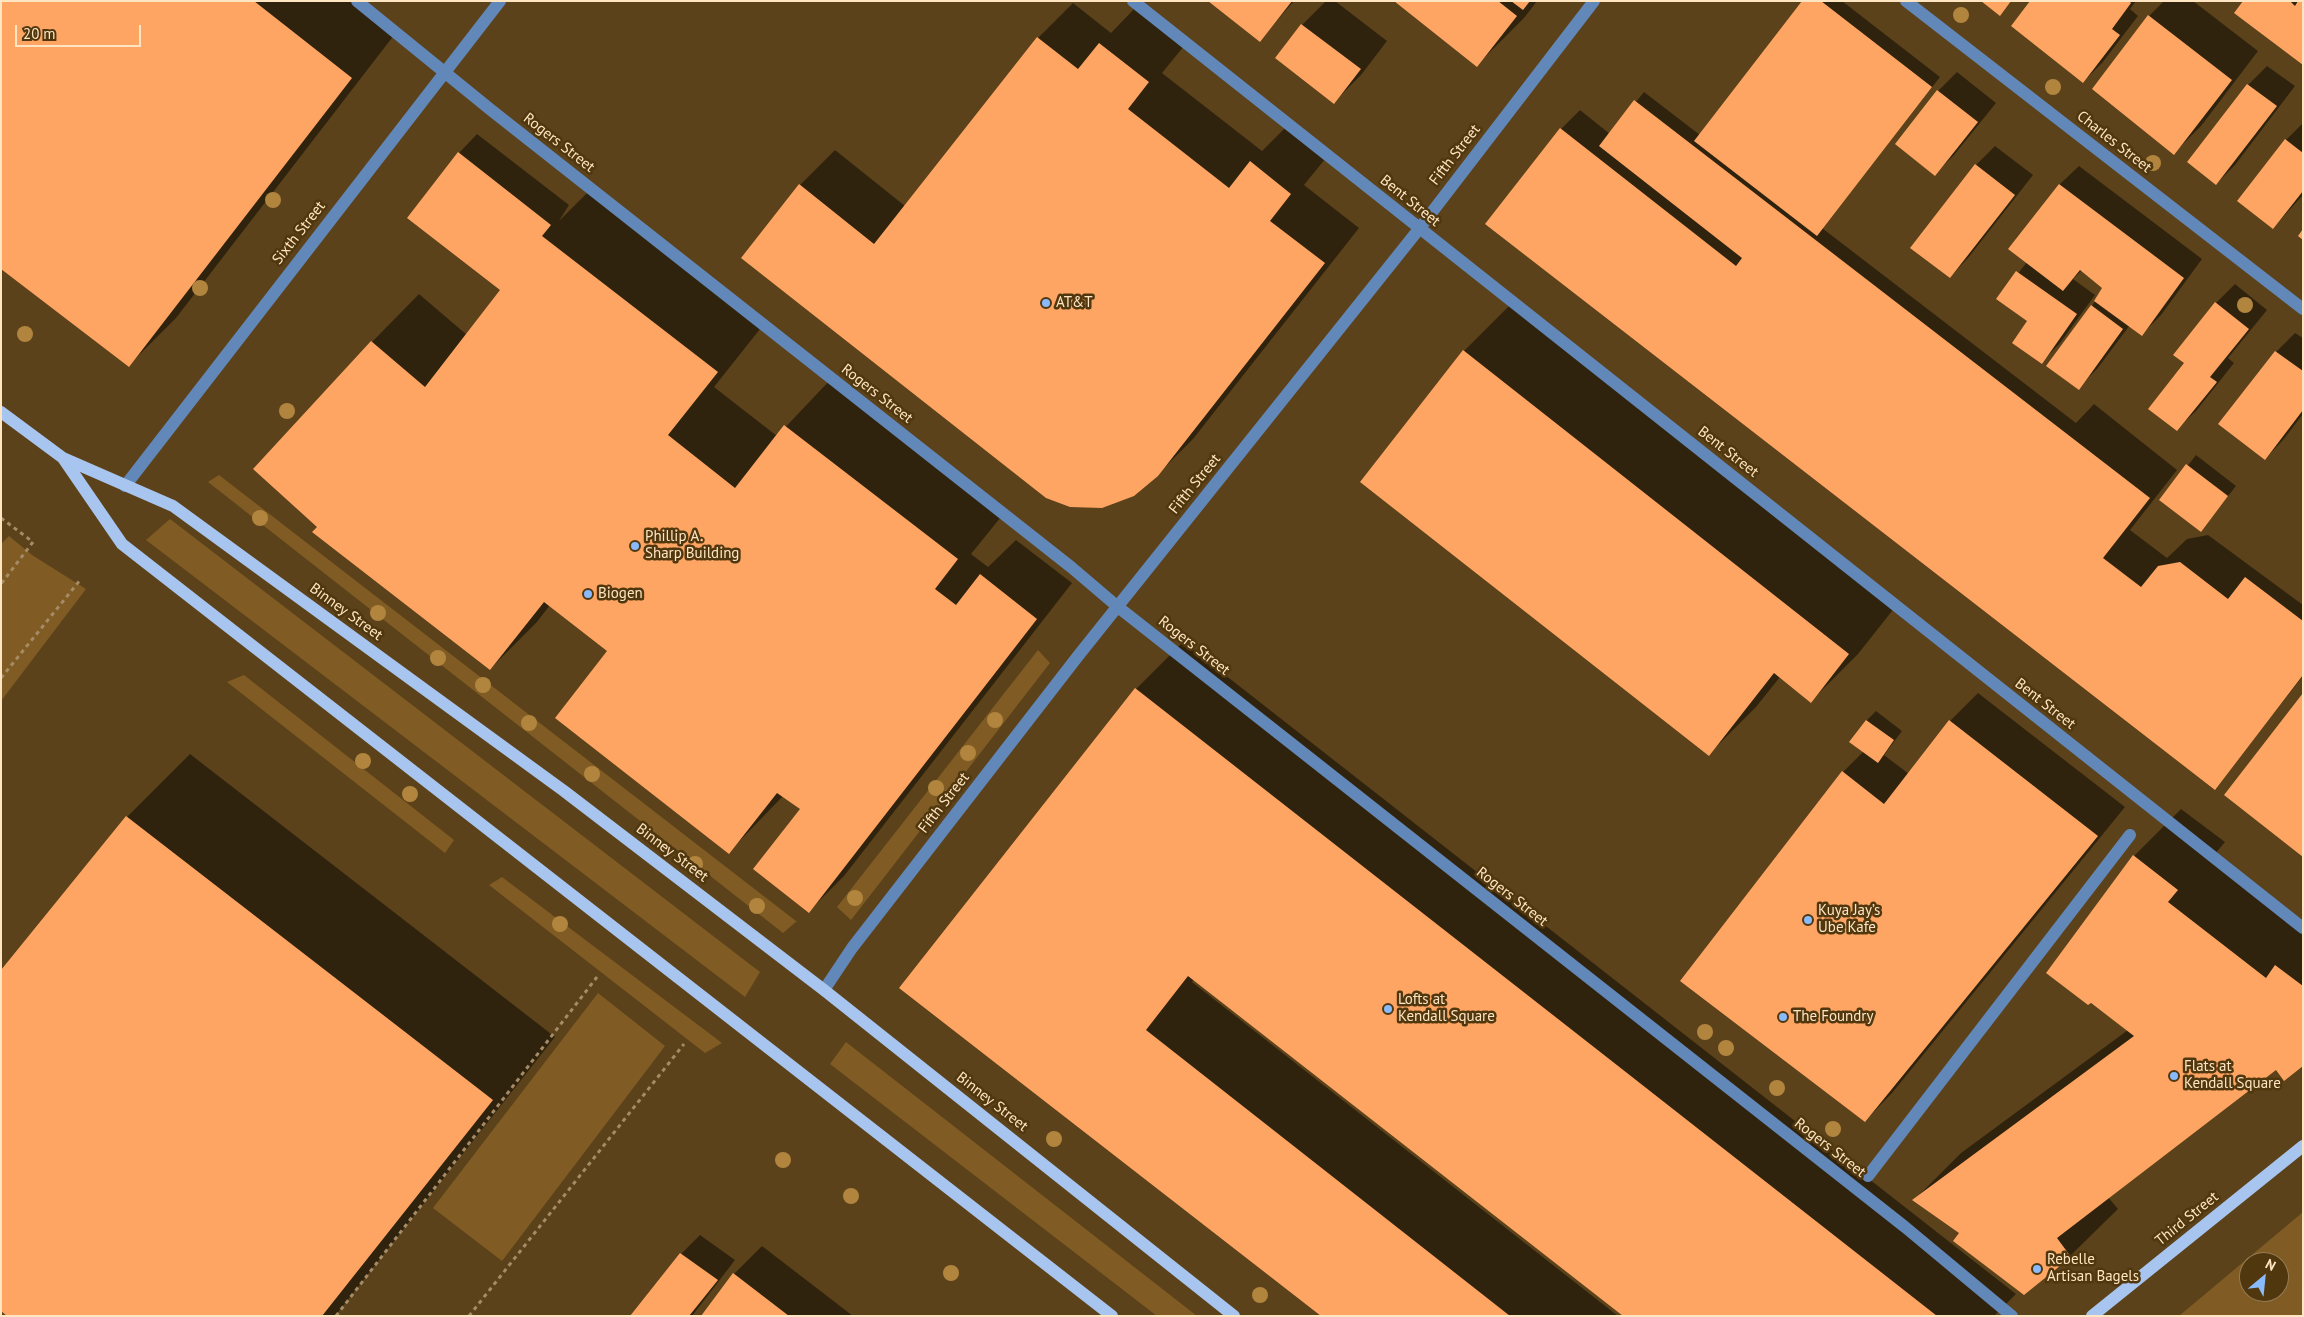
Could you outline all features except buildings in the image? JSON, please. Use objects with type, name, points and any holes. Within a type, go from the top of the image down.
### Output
[{"type":"main road","name":"Binney Street","points":[[1,412],[63,458],[173,506],[564,791],[824,990],[1234,1316]]},
{"type":"main road","name":"Binney Street","points":[[63,458],[122,544],[129,550],[1112,1316]]},
{"type":"main road","name":"Third Street","points":[[2092,1316],[2303,1146]]},
{"type":"street","name":"Rogers Street","points":[[357,1],[444,73],[1071,567],[1118,607],[1905,1227],[2012,1316]]},
{"type":"street","name":"Sixth Street","points":[[125,486],[500,1]]},
{"type":"street","name":"Bent Street","points":[[1132,1],[2303,928]]},
{"type":"street","name":"Fifth Street","points":[[824,990],[871,924],[1118,607],[1419,228],[1594,1]]},
{"type":"street","name":"Charles Street","points":[[1906,1],[2303,309]]},
{"type":"street","points":[[1868,1176],[2130,835]]},
{"type":"path","points":[[1,518],[33,542],[1,584]]},
{"type":"path","points":[[1,678],[81,579]]},
{"type":"path","points":[[336,1316],[596,977]]},
{"type":"path","points":[[469,1316],[684,1044]]},
{"type":"shaded area","points":[[219,475],[797,921],[783,933],[208,482]]},
{"type":"shaded area","points":[[170,519],[760,972],[745,997],[146,540]]},
{"type":"shaded area","points":[[9,536],[32,555],[86,589],[1,701],[1,544]]},
{"type":"shaded area","points":[[1038,650],[1050,663],[851,920],[837,907]]},
{"type":"shaded area","points":[[244,675],[454,840],[445,853],[227,682]]},
{"type":"shaded area","points":[[502,877],[722,1043],[705,1053],[489,885]]},
{"type":"shaded area","points":[[598,993],[665,1046],[502,1261],[433,1208]]},
{"type":"shaded area","points":[[846,1042],[1197,1316],[1157,1316],[830,1064]]},
{"type":"shaded area","points":[[2303,1212],[2303,1316],[2179,1316],[2239,1266],[2239,1302],[2289,1302],[2289,1252],[2255,1252]]},
{"type":"place","name":"AT&T","points":[[1046,303]]},
{"type":"place","name":"Phillip A. Sharp Building","points":[[635,546]]},
{"type":"place","name":"Biogen","points":[[588,594]]},
{"type":"place","name":"Kuya Jay’s Ube Kafe","points":[[1808,920]]},
{"type":"place","name":"Lofts at Kendall Square","points":[[1388,1009]]},
{"type":"place","name":"The Foundry","points":[[1783,1017]]},
{"type":"place","name":"Flats at Kendall Square","points":[[2174,1076]]},
{"type":"place","name":"Rebelle Artisan Bagels","points":[[2037,1269]]}]
